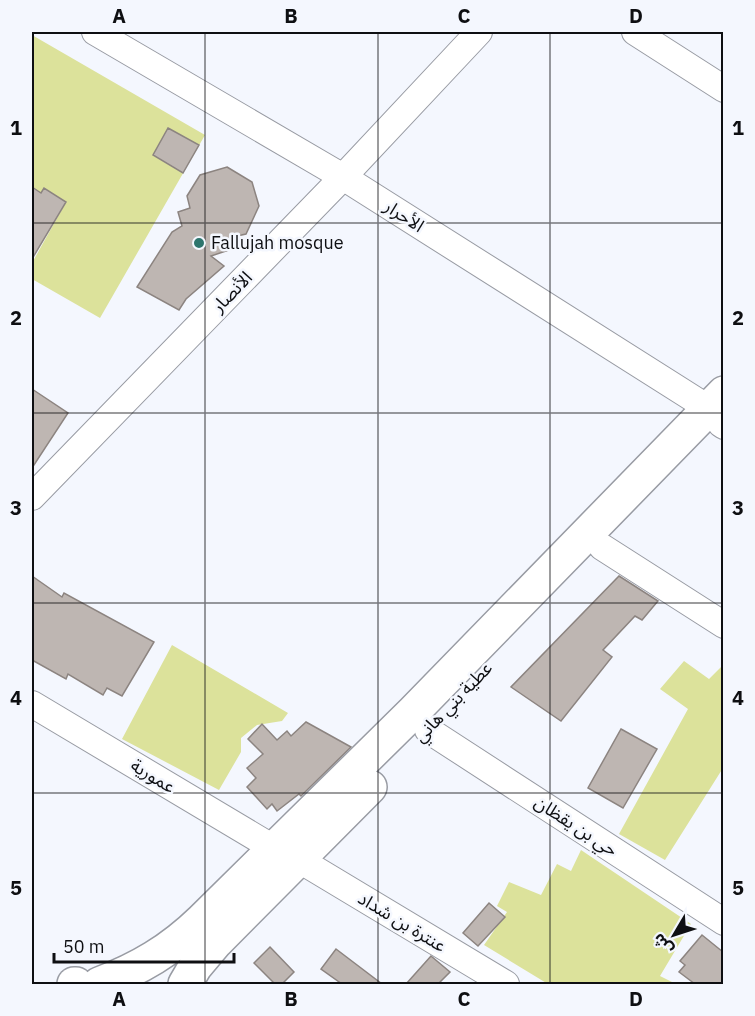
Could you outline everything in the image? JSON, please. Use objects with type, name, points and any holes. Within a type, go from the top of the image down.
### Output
[{"type":"main road","name":"عطية بني هاني","points":[[186,984],[195,967],[286,854],[428,730],[603,547],[720,414]]},
{"type":"main road","points":[[99,984],[154,960],[286,854],[413,712],[720,414]]},
{"type":"street","name":"الأحرار","points":[[95,32],[343,177],[720,414]]},
{"type":"street","name":"الأنصار","points":[[32,497],[343,177],[479,32]]},
{"type":"street","points":[[635,32],[723,90]]},
{"type":"street","points":[[603,547],[723,625]]},
{"type":"street","name":"عمورية","points":[[32,704],[286,854]]},
{"type":"street","name":"حي بن يقظان","points":[[428,730],[723,922]]},
{"type":"street","name":"عنترة بن شداد","points":[[286,854],[506,984]]},
{"type":"green space","points":[[32,35],[205,135],[100,318],[32,279],[32,263],[66,202],[44,189],[39,197],[32,192]]},
{"type":"green space","points":[[172,645],[288,713],[282,721],[257,725],[241,738],[241,752],[219,790],[122,739]]},
{"type":"green space","points":[[684,661],[709,679],[723,665],[723,768],[665,860],[619,834],[688,709],[660,689]]},
{"type":"green space","points":[[581,850],[691,924],[660,976],[676,984],[548,984],[484,945],[507,912],[497,906],[509,882],[541,895],[557,864],[571,871]]},
{"type":"building","points":[[168,128],[199,145],[183,173],[153,155]]},
{"type":"building","name":"Fallujah mosque","points":[[227,167],[252,182],[259,206],[246,234],[232,237],[235,248],[211,256],[224,266],[186,299],[179,310],[137,287],[172,232],[182,226],[178,212],[190,208],[187,196],[200,175]]},
{"type":"building","points":[[32,187],[41,193],[44,188],[66,202],[32,259]]},
{"type":"building","points":[[32,389],[68,413],[32,468]]},
{"type":"building","points":[[32,576],[62,597],[64,593],[154,642],[122,696],[107,688],[103,695],[68,674],[66,679],[32,660]]},
{"type":"building","points":[[619,576],[658,601],[642,620],[635,616],[603,650],[612,657],[561,721],[511,687]]},
{"type":"building","points":[[306,722],[351,747],[301,796],[299,794],[277,811],[272,804],[267,809],[247,787],[256,778],[247,768],[263,754],[248,739],[262,724],[277,740],[287,731],[291,736]]},
{"type":"building","points":[[621,729],[657,749],[623,808],[588,788]]},
{"type":"building","points":[[489,903],[505,917],[478,946],[463,933]]},
{"type":"building","points":[[702,935],[723,952],[723,984],[695,984],[679,972],[685,965],[680,961]]},
{"type":"building","points":[[270,947],[294,972],[282,984],[275,984],[254,963]]},
{"type":"building","points":[[336,949],[382,984],[342,984],[321,969]]},
{"type":"building","points":[[431,956],[450,972],[438,984],[406,984]]},
{"type":"place","name":"Fallujah mosque","points":[[199,243]]}]
